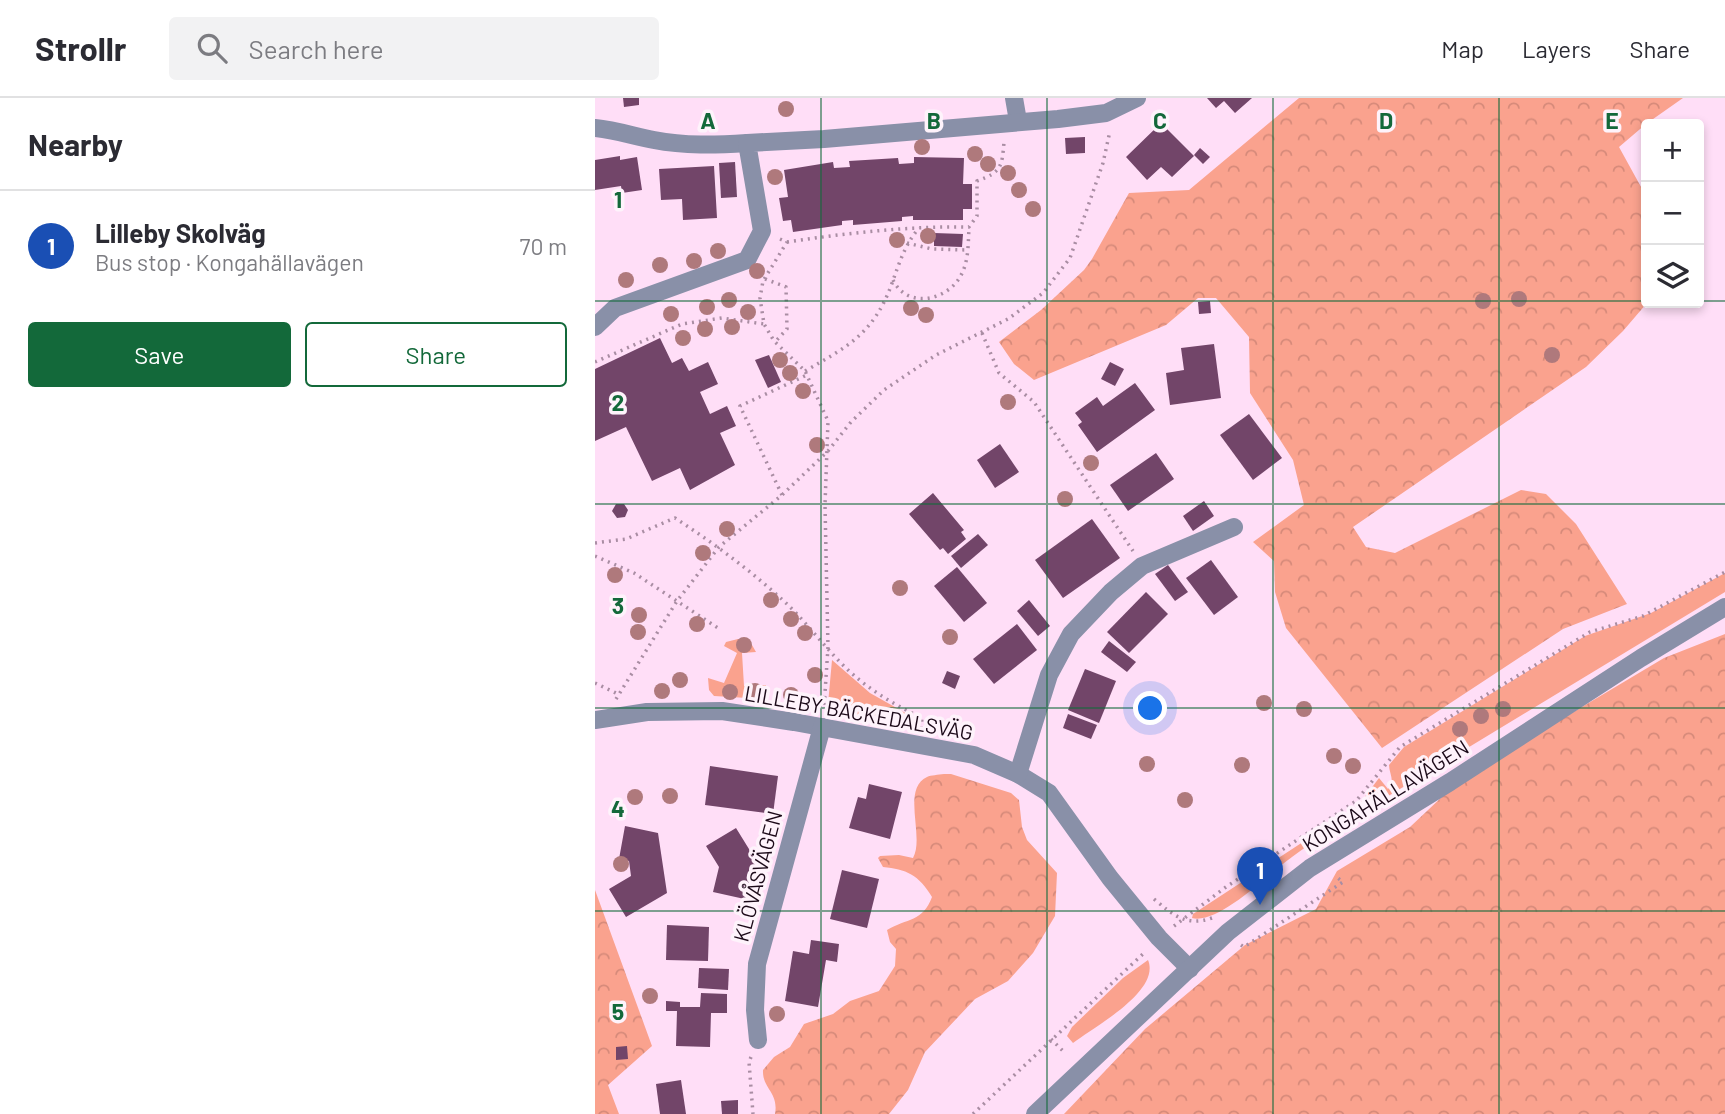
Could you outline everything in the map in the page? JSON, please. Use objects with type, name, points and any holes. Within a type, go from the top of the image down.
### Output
[{"type":"street","points":[[1012,122],[1014,98]]},
{"type":"street","points":[[595,128],[697,145],[824,139],[1106,113],[1137,98]]},
{"type":"street","points":[[595,327],[615,308],[747,260],[762,231],[747,142]]},
{"type":"street","points":[[1018,774],[1049,675],[1071,634],[1111,592],[1142,566],[1234,527]]},
{"type":"street","name":"KONGAHÄLLAVÄGEN","points":[[1035,1114],[1260,905],[1310,868],[1725,607]]},
{"type":"street","name":"LILLEBY BÄCKEDALSVÄG","points":[[603,718],[647,712],[722,711],[974,755],[1018,774],[1049,793],[1110,878],[1159,938],[1190,969]]},
{"type":"street","name":"KLÖVÅSVÄGEN","points":[[758,1040],[755,1010],[757,964],[822,727]]},
{"type":"path","points":[[603,718],[677,601],[719,548],[782,495],[828,451],[851,422],[884,390],[936,355],[1007,319],[1043,293],[1070,258],[1103,163],[1115,109]]},
{"type":"path","points":[[893,280],[905,297],[922,299],[951,288],[960,278],[966,264],[969,227],[977,216],[977,181],[993,175],[1003,164],[1012,122]]},
{"type":"path","points":[[762,231],[787,242],[851,232],[920,226],[969,227]]},
{"type":"path","points":[[782,495],[740,406],[806,373],[865,332],[874,320],[893,280],[907,243],[920,226]]},
{"type":"path","points":[[787,242],[765,279],[760,298],[764,324],[775,342],[806,373],[828,421],[825,505],[828,647],[822,727]]},
{"type":"path","points":[[907,243],[932,249],[967,250]]},
{"type":"path","points":[[765,279],[786,287],[787,329],[775,342]]},
{"type":"path","points":[[595,362],[683,324],[722,318],[764,324]]},
{"type":"path","points":[[982,333],[999,373],[1034,402],[1142,566]]},
{"type":"path","points":[[595,544],[626,539],[675,518],[719,548],[778,595],[863,684],[922,718],[919,746]]},
{"type":"path","points":[[595,556],[634,573],[721,630]]},
{"type":"path","points":[[973,1114],[1159,938],[1188,914],[1356,801],[1400,747],[1590,632],[1643,616],[1725,572]]},
{"type":"path","points":[[595,683],[618,694]]},
{"type":"path","points":[[1051,1039],[1064,1052]]},
{"type":"path","points":[[753,1114],[749,1062],[758,1040]]},
{"type":"green space","points":[[1299,98],[1683,98],[1653,119],[1641,119],[1641,128],[1619,147],[1641,187],[1643,308],[1586,367],[1353,527],[1366,547],[1395,553],[1521,490],[1546,494],[1576,524],[1627,604],[1563,629],[1382,748],[1286,628],[1275,592],[1274,561],[1253,542],[1304,505],[1293,460],[1250,393],[1249,337],[1216,298],[1198,298],[1166,325],[1034,380],[1014,364],[999,342],[1041,310],[1084,270],[1129,193],[1189,190]]},
{"type":"green space","points":[[1725,573],[1725,592],[1347,821],[1292,857],[1244,896],[1216,914],[1192,918],[1193,914],[1358,806],[1379,778],[1388,789],[1392,781],[1389,765],[1404,747],[1585,636],[1651,613]]},
{"type":"green space","points":[[1725,634],[1725,1114],[1064,1114],[1145,1029],[1245,945],[1316,909],[1337,871],[1410,827],[1461,779],[1664,658]]},
{"type":"green space","points":[[738,639],[752,645],[756,652],[742,653],[744,686],[766,685],[766,699],[714,696],[709,690],[708,678],[724,683],[737,653],[724,646],[726,642]]},
{"type":"green space","points":[[832,660],[870,693],[918,720],[917,724],[830,711],[828,704]]},
{"type":"green space","points":[[944,774],[1011,793],[1019,800],[1022,827],[1027,840],[1057,873],[1055,916],[1033,953],[1008,981],[975,999],[925,1052],[908,1090],[889,1114],[775,1114],[775,1101],[765,1082],[763,1070],[774,1057],[790,1047],[804,1024],[833,1014],[850,1001],[879,991],[895,966],[896,949],[890,942],[887,930],[919,915],[932,897],[917,878],[899,869],[883,867],[878,858],[899,855],[913,858],[917,838],[914,802],[919,783],[927,777]]},
{"type":"green space","points":[[595,890],[652,1046],[608,1085],[619,1114],[595,1114]]},
{"type":"green space","points":[[1148,960],[1149,972],[1145,984],[1136,996],[1073,1043],[1067,1036],[1072,1027],[1123,978]]},
{"type":"building","points":[[623,98],[639,98],[639,105],[624,107]]},
{"type":"building","points":[[1207,98],[1252,98],[1235,113],[1224,101],[1216,108]]},
{"type":"building","points":[[1161,123],[1194,156],[1172,177],[1161,167],[1147,180],[1126,157]]},
{"type":"building","points":[[1085,137],[1085,153],[1066,154],[1065,138]]},
{"type":"building","points":[[1200,148],[1210,157],[1203,164],[1194,155]]},
{"type":"building","points":[[620,156],[620,160],[637,157],[642,190],[622,193],[621,186],[595,190],[595,160]]},
{"type":"building","points":[[914,157],[964,158],[963,184],[972,184],[972,209],[963,209],[963,220],[913,220],[913,216],[902,217],[902,221],[853,225],[853,220],[842,221],[842,225],[793,232],[791,220],[783,221],[779,198],[788,197],[784,170],[833,162],[834,168],[850,167],[849,161],[898,158],[899,164],[914,163]]},
{"type":"building","points":[[735,162],[737,197],[721,198],[719,163]]},
{"type":"building","points":[[714,166],[717,218],[683,220],[682,199],[661,200],[659,169]]},
{"type":"building","points":[[934,233],[963,234],[962,247],[934,246]]},
{"type":"building","points":[[1210,301],[1211,313],[1199,314],[1198,302]]},
{"type":"building","points":[[660,338],[672,363],[682,358],[689,371],[708,362],[718,384],[700,392],[710,414],[727,406],[736,426],[720,433],[735,465],[690,490],[680,468],[652,481],[626,427],[595,441],[595,369]]},
{"type":"building","points":[[1214,344],[1221,398],[1170,405],[1166,373],[1184,370],[1181,348]]},
{"type":"building","points":[[769,355],[781,382],[768,388],[755,360]]},
{"type":"building","points":[[1110,362],[1124,369],[1115,386],[1101,379]]},
{"type":"building","points":[[1135,383],[1155,410],[1097,452],[1078,425],[1082,422],[1075,413],[1097,397],[1103,406]]},
{"type":"building","points":[[1249,414],[1282,458],[1253,480],[1220,435]]},
{"type":"building","points":[[1000,444],[1019,472],[995,488],[977,460]]},
{"type":"building","points":[[1156,453],[1174,479],[1128,511],[1110,485]]},
{"type":"building","points":[[933,493],[964,530],[961,532],[966,539],[948,554],[943,548],[940,550],[909,514]]},
{"type":"building","points":[[1204,501],[1214,516],[1193,531],[1183,516]]},
{"type":"building","points":[[616,504],[624,504],[628,510],[625,517],[617,518],[612,511]]},
{"type":"building","points":[[1092,519],[1120,558],[1063,598],[1035,560]]},
{"type":"building","points":[[978,534],[988,545],[961,568],[951,556]]},
{"type":"building","points":[[1211,560],[1238,597],[1214,615],[1186,578]]},
{"type":"building","points":[[1168,565],[1188,592],[1175,601],[1155,574]]},
{"type":"building","points":[[957,567],[987,603],[964,622],[934,586]]},
{"type":"building","points":[[1146,592],[1168,614],[1129,653],[1107,632]]},
{"type":"building","points":[[1029,600],[1050,626],[1038,636],[1017,611]]},
{"type":"building","points":[[1017,624],[1037,650],[994,684],[973,659]]},
{"type":"building","points":[[1109,641],[1136,662],[1127,672],[1101,652]]},
{"type":"building","points":[[1085,669],[1116,681],[1099,723],[1068,710]]},
{"type":"building","points":[[947,671],[960,676],[955,689],[942,683]]},
{"type":"building","points":[[1068,714],[1097,725],[1091,739],[1063,728]]},
{"type":"building","points":[[710,766],[778,776],[773,814],[705,805]]},
{"type":"building","points":[[869,784],[902,792],[890,839],[849,828],[858,797],[866,799]]},
{"type":"building","points":[[625,826],[658,833],[667,893],[626,917],[609,889],[631,876],[629,861],[619,859]]},
{"type":"building","points":[[736,828],[757,862],[749,900],[713,892],[719,867],[706,846]]},
{"type":"building","points":[[842,870],[879,879],[867,928],[830,919]]},
{"type":"building","points":[[667,925],[709,927],[708,961],[666,960]]},
{"type":"building","points":[[811,940],[839,944],[837,962],[826,960],[818,1007],[785,1001],[793,951],[809,954]]},
{"type":"building","points":[[699,968],[729,969],[728,990],[698,988]]},
{"type":"building","points":[[701,993],[727,994],[727,1013],[711,1013],[710,1047],[676,1046],[677,1011],[666,1011],[666,1001],[680,1002],[680,1007],[700,1007]]},
{"type":"building","points":[[627,1046],[628,1059],[616,1060],[616,1047]]},
{"type":"building","points":[[681,1080],[686,1114],[660,1114],[656,1084]]},
{"type":"building","points":[[738,1100],[738,1114],[722,1114],[721,1101]]},
{"type":"place","name":"Lilleby Skolväg","points":[[1260,905]]}]
